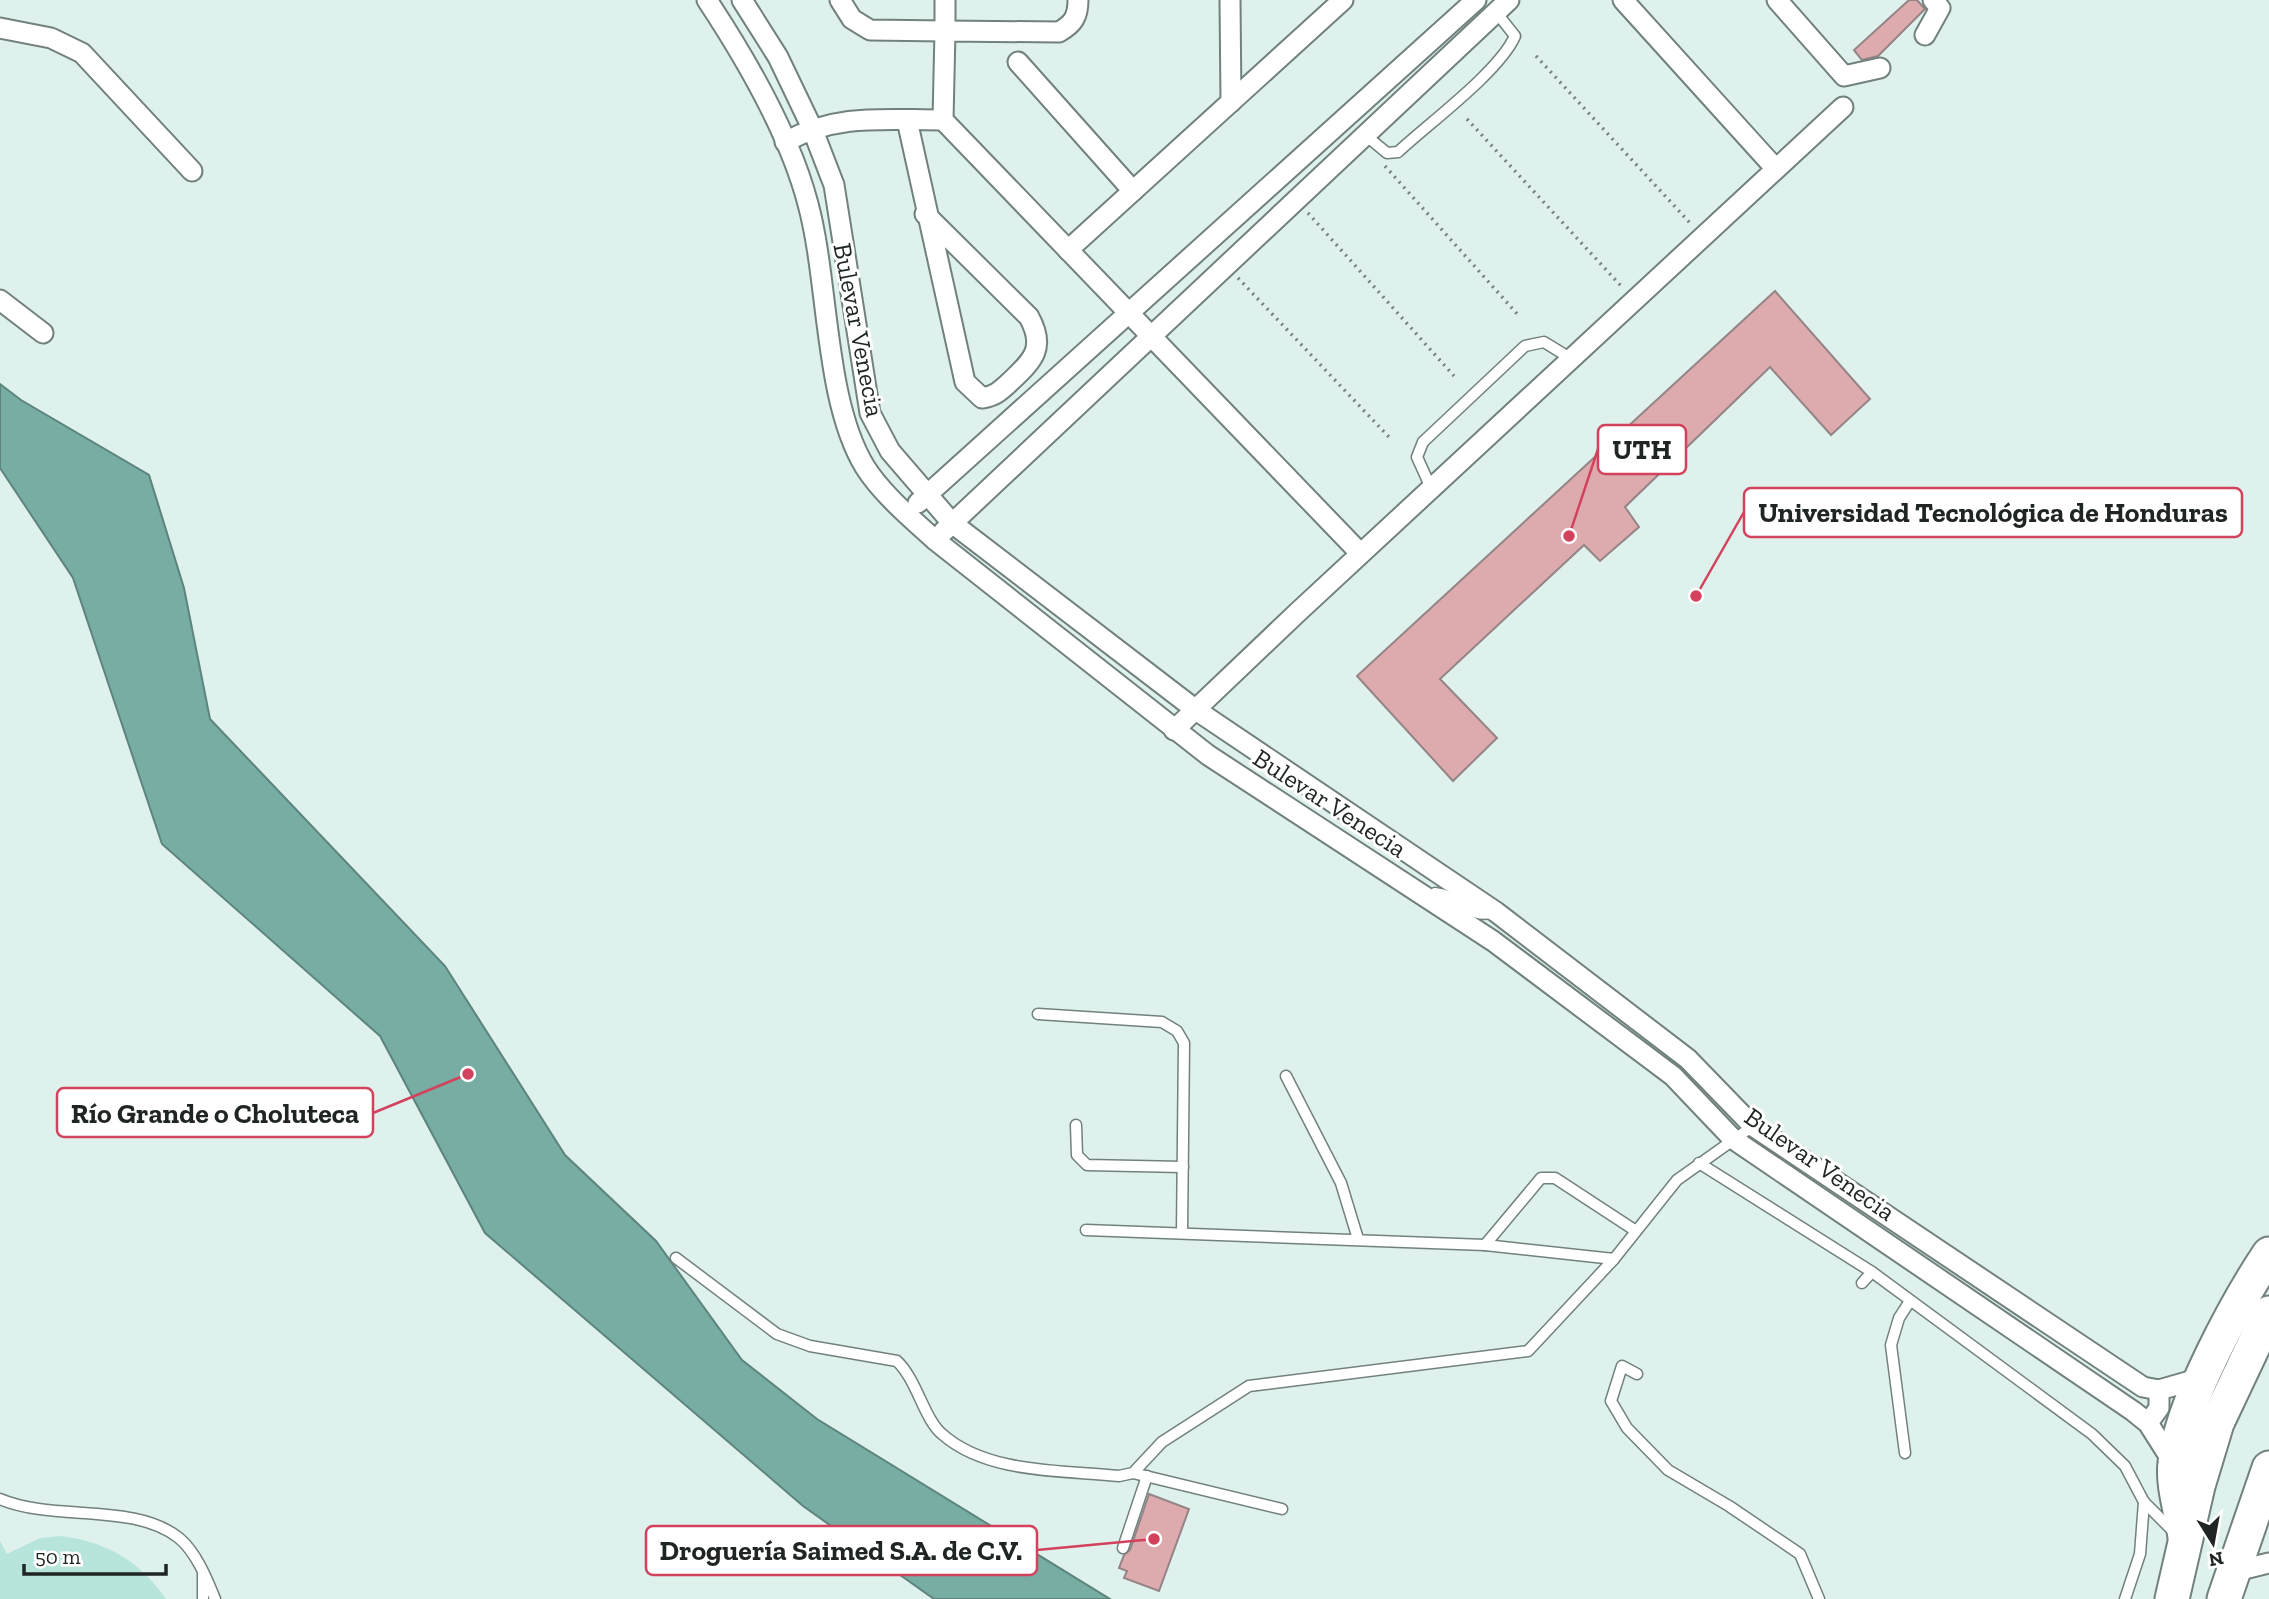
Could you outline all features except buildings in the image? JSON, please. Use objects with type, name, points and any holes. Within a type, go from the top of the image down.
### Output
[{"type":"highway","points":[[2185,1539],[2174,1465],[2184,1423],[2202,1378],[2269,1254]]},
{"type":"highway","points":[[2172,1599],[2185,1539],[2217,1423],[2269,1313]]},
{"type":"highway","points":[[2228,1585],[2263,1510],[2269,1468]]},
{"type":"street","name":"Bulevar Venecia","points":[[706,0],[751,71],[785,142],[808,203],[847,425],[866,468],[907,513],[935,540],[1174,730],[1493,941],[1673,1076],[1732,1139],[2148,1423],[2174,1465]]},
{"type":"street","name":"Bulevar Venecia","points":[[742,0],[778,57],[812,128],[834,185],[870,413],[890,451],[951,523],[1196,710],[1496,912],[1688,1059],[1752,1126],[2143,1387],[2159,1390]]},
{"type":"street","points":[[840,0],[852,19],[870,30],[1059,32],[1071,25],[1078,13],[1078,0]]},
{"type":"street","points":[[945,0],[943,120],[1360,553]]},
{"type":"street","points":[[1230,0],[1231,102]]},
{"type":"street","points":[[1068,250],[1343,0]]},
{"type":"street","points":[[907,513],[1476,0]]},
{"type":"street","points":[[1623,0],[1775,168]]},
{"type":"street","points":[[1777,0],[1844,76],[1880,68]]},
{"type":"street","points":[[1925,35],[1940,8],[1933,0]]},
{"type":"street","points":[[935,540],[1502,6]]},
{"type":"street","points":[[0,28],[51,38],[82,53],[192,172]]},
{"type":"street","points":[[1018,62],[1133,191]]},
{"type":"street","points":[[1174,730],[1360,553],[1843,107]]},
{"type":"street","points":[[907,120],[925,214],[965,382],[982,398],[994,396],[1032,361],[1036,331],[1029,317],[925,214]]},
{"type":"street","points":[[785,142],[812,128],[848,121],[943,120]]},
{"type":"street","points":[[0,300],[43,333]]},
{"type":"street","points":[[2148,1423],[2159,1408],[2159,1390],[2202,1378]]},
{"type":"street","points":[[2228,1585],[2269,1563]]},
{"type":"lane","points":[[1362,136],[1387,153],[1398,152],[1478,79],[1509,50],[1515,36],[1502,6]]},
{"type":"lane","points":[[1431,488],[1417,457],[1423,442],[1458,408],[1525,346],[1544,342],[1570,359]]},
{"type":"lane","points":[[1429,898],[1436,893],[1445,894],[1474,914],[1484,916],[1496,912]]},
{"type":"lane","points":[[1038,1014],[1162,1022],[1177,1031],[1184,1043],[1182,1232]]},
{"type":"lane","points":[[1286,1076],[1341,1183],[1358,1239]]},
{"type":"lane","points":[[1076,1125],[1077,1155],[1087,1165],[1183,1167]]},
{"type":"lane","points":[[1133,1473],[1162,1442],[1249,1386],[1528,1351],[1614,1259],[1677,1180],[1752,1126]]},
{"type":"lane","points":[[1699,1163],[1872,1272],[2092,1434],[2125,1466],[2144,1502],[2185,1539]]},
{"type":"lane","points":[[1485,1245],[1541,1178],[1555,1178],[1636,1231]]},
{"type":"lane","points":[[1086,1230],[1485,1245],[1614,1259]]},
{"type":"lane","points":[[676,1258],[776,1334],[810,1346],[897,1361],[906,1370],[941,1433],[974,1453],[996,1462],[1119,1476],[1133,1473],[1282,1509]]},
{"type":"lane","points":[[1862,1283],[1872,1272]]},
{"type":"lane","points":[[1905,1453],[1891,1346],[1899,1318],[1910,1301]]},
{"type":"lane","points":[[1637,1374],[1622,1366],[1611,1401],[1628,1428],[1668,1471],[1728,1506],[1800,1555],[1819,1599]]},
{"type":"lane","points":[[1123,1548],[1147,1476]]},
{"type":"lane","points":[[0,1499],[39,1509],[152,1522],[181,1539],[203,1571],[215,1599]]},
{"type":"lane","points":[[2125,1599],[2140,1553],[2144,1502]]},
{"type":"lane","points":[[203,1571],[203,1599]]},
{"type":"path","points":[[1536,56],[1702,236]]},
{"type":"path","points":[[1467,119],[1634,299]]},
{"type":"path","points":[[1362,136],[1519,316]]},
{"type":"path","points":[[1295,199],[1454,376]]},
{"type":"path","points":[[1225,264],[1389,438]]},
{"type":"shaded area","points":[[0,384],[21,400],[149,475],[184,588],[210,719],[445,966],[565,1155],[656,1241],[742,1360],[817,1419],[1110,1599],[934,1599],[803,1506],[485,1233],[380,1036],[162,844],[73,578],[0,468]]},
{"type":"shaded area","points":[[62,1536],[94,1543],[121,1555],[145,1574],[166,1599],[0,1599],[0,1541],[7,1554],[40,1538]]},
{"type":"place","name":"UTH","points":[[1569,536]]},
{"type":"place","name":"Universidad Tecnológica de Honduras","points":[[1696,596]]},
{"type":"place","name":"Río Grande o Choluteca","points":[[468,1074]]},
{"type":"place","name":"Droguería Saimed S.A. de C.V.","points":[[1154,1539]]}]
